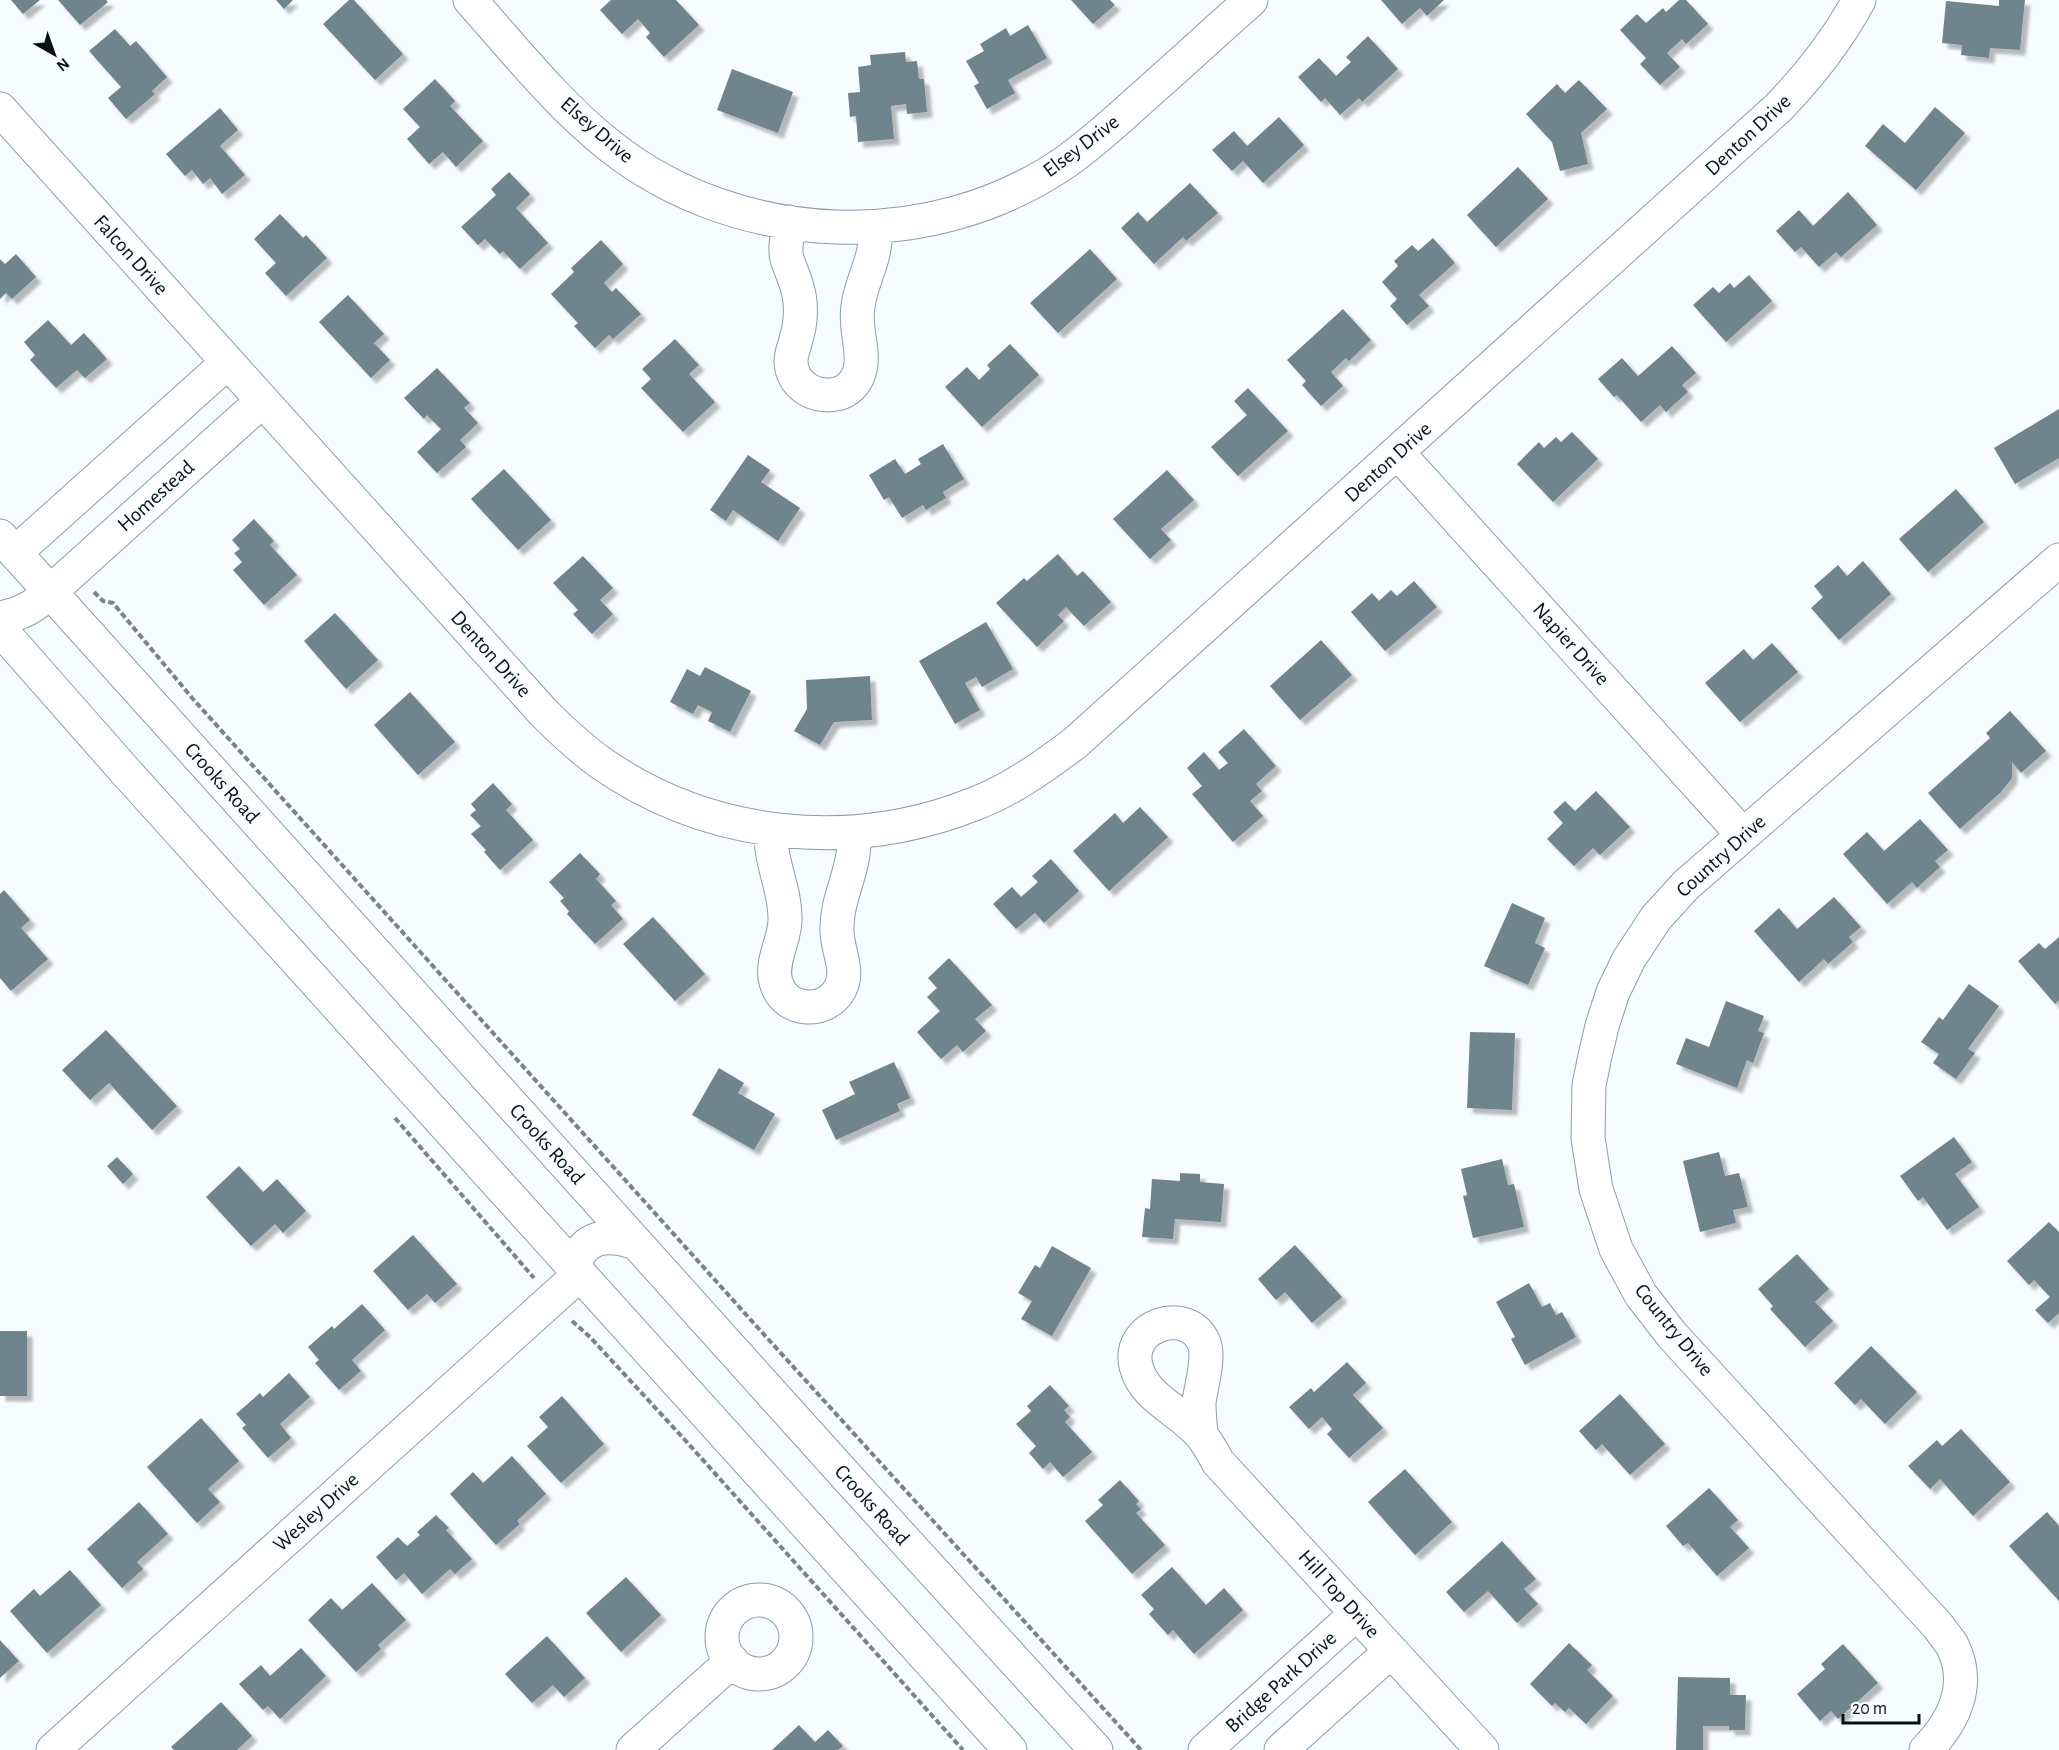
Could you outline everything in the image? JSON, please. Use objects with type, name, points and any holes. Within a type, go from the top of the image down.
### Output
[{"type":"street","name":"Elsey Drive","points":[[470,0],[576,116],[634,164],[681,190],[713,204],[750,215],[832,228],[875,227],[922,220],[977,206],[1009,194],[1066,162],[1096,139],[1251,0]]},
{"type":"street","name":"Denton Drive","points":[[262,401],[543,712],[584,750],[623,777],[668,801],[727,821],[772,830],[804,833],[855,833],[904,826],[940,817],[984,800],[1043,767],[1075,743],[1778,108],[1803,83],[1826,54],[1859,0]]},
{"type":"street","name":"Falcon Drive","points":[[0,109],[262,401]]},
{"type":"street","points":[[789,222],[786,257],[796,281],[800,304],[800,320],[791,361],[793,371],[807,390],[829,396],[840,394],[848,389],[860,371],[856,319],[859,296],[874,256],[877,241],[875,227]]},
{"type":"street","points":[[7,544],[228,362]]},
{"type":"street","name":"Homestead","points":[[0,618],[26,611],[37,604],[262,401]]},
{"type":"street","name":"Napier Drive","points":[[1398,453],[1743,835]]},
{"type":"street","name":"Crooks Road","points":[[7,544],[1096,1750]]},
{"type":"street","name":"Country Drive","points":[[1932,1744],[1949,1724],[1956,1709],[1960,1684],[1958,1664],[1952,1646],[1938,1626],[1672,1335],[1641,1295],[1616,1249],[1596,1189],[1588,1138],[1589,1085],[1602,1026],[1613,992],[1629,959],[1656,918],[1686,885],[2059,560]]},
{"type":"street","points":[[0,629],[1010,1750]]},
{"type":"street","points":[[772,830],[770,845],[784,900],[786,919],[775,968],[775,981],[780,993],[786,999],[804,1007],[814,1007],[832,999],[839,991],[843,981],[844,971],[837,938],[837,918],[852,861],[855,833]]},
{"type":"street","name":"Wesley Drive","points":[[53,1750],[577,1271],[577,1256],[583,1248],[603,1237],[619,1237],[636,1243]]},
{"type":"street","name":"Hill Top Drive","points":[[1201,1434],[1218,1462],[1482,1750]]},
{"type":"street","name":"Bridge Park Drive","points":[[1205,1750],[1357,1613]]},
{"type":"street","points":[[1281,1750],[1391,1651]]},
{"type":"street","points":[[633,1750],[732,1662]]},
{"type":"path","points":[[109,603],[113,603],[216,725],[766,1338],[1141,1750]]},
{"type":"path","points":[[572,1320],[573,1324],[590,1337],[685,1440],[963,1750]]},
{"type":"building","points":[[11,0],[40,0],[23,14]]},
{"type":"building","points":[[58,0],[106,0],[108,2],[80,25]]},
{"type":"building","points":[[276,0],[293,0],[284,9]]},
{"type":"building","points":[[349,0],[354,0],[403,54],[375,80],[323,24]]},
{"type":"building","points":[[611,0],[676,0],[699,25],[664,57],[646,37],[650,33],[638,19],[622,34],[600,10]]},
{"type":"building","points":[[1071,0],[1110,0],[1115,5],[1093,24]]},
{"type":"building","points":[[1381,0],[1444,0],[1427,16],[1420,8],[1402,24]]},
{"type":"building","points":[[1679,0],[1686,0],[1708,24],[1686,44],[1682,39],[1667,53],[1680,67],[1660,85],[1640,64],[1646,58],[1620,30],[1637,14],[1646,23],[1663,8],[1666,12]]},
{"type":"building","points":[[1999,0],[2025,0],[2020,50],[1990,48],[1989,58],[1961,55],[1962,45],[1942,43],[1946,1],[1999,6]]},
{"type":"building","points":[[1028,25],[1047,58],[1008,80],[1015,93],[987,109],[974,86],[979,83],[966,61],[984,51],[980,44],[1006,28],[1010,36]]},
{"type":"building","points":[[115,29],[130,46],[136,41],[167,77],[152,91],[155,94],[126,119],[108,98],[121,87],[89,51]]},
{"type":"building","points":[[1368,36],[1398,69],[1362,102],[1359,98],[1340,115],[1325,98],[1321,102],[1298,77],[1319,58],[1336,76],[1351,62],[1346,57]]},
{"type":"building","points":[[905,52],[906,62],[917,61],[919,79],[924,79],[927,112],[907,114],[906,104],[891,106],[894,139],[858,142],[856,116],[850,117],[848,93],[860,92],[858,67],[871,65],[870,55]]},
{"type":"building","points":[[732,69],[793,92],[778,133],[717,110]]},
{"type":"building","points":[[435,79],[455,101],[450,106],[483,141],[456,167],[443,152],[429,164],[407,139],[420,127],[403,109]]},
{"type":"building","points":[[1579,80],[1607,109],[1581,133],[1588,164],[1560,171],[1552,142],[1526,114],[1557,84],[1565,93]]},
{"type":"building","points":[[1935,107],[1965,133],[1916,190],[1865,146],[1883,124],[1905,143]]},
{"type":"building","points":[[220,108],[238,130],[220,146],[245,175],[222,194],[210,178],[203,184],[192,170],[185,176],[166,154]]},
{"type":"building","points":[[1279,117],[1304,145],[1263,183],[1243,161],[1232,171],[1212,150],[1234,131],[1247,146]]},
{"type":"building","points":[[1518,167],[1548,199],[1496,247],[1467,215]]},
{"type":"building","points":[[509,172],[530,194],[516,208],[548,243],[520,269],[503,251],[500,254],[485,239],[478,245],[461,227],[496,195],[491,189]]},
{"type":"building","points":[[1190,183],[1218,213],[1186,241],[1183,237],[1154,264],[1121,228],[1138,212],[1147,222]]},
{"type":"building","points":[[1848,192],[1877,225],[1841,257],[1836,252],[1819,267],[1801,247],[1795,252],[1776,231],[1799,210],[1813,226]]},
{"type":"building","points":[[280,214],[303,238],[306,235],[327,258],[286,296],[265,273],[276,263],[254,239]]},
{"type":"building","points":[[1433,238],[1455,263],[1419,295],[1429,306],[1407,325],[1390,306],[1397,299],[1382,282],[1398,266],[1394,261],[1412,245],[1418,251]]},
{"type":"building","points":[[601,240],[623,264],[604,283],[612,292],[616,288],[641,314],[613,339],[609,335],[595,348],[574,326],[578,323],[551,294],[574,272],[571,268]]},
{"type":"building","points":[[1090,249],[1117,279],[1058,333],[1030,303]]},
{"type":"building","points":[[16,254],[36,277],[12,299],[6,293],[0,299],[0,259],[5,264]]},
{"type":"building","points":[[1749,275],[1772,301],[1726,342],[1693,305],[1713,287],[1719,293],[1730,283],[1734,288]]},
{"type":"building","points":[[348,295],[384,334],[374,343],[390,360],[371,378],[319,322]]},
{"type":"building","points":[[1343,309],[1371,340],[1349,361],[1346,358],[1331,372],[1343,386],[1321,406],[1302,385],[1306,381],[1287,360]]},
{"type":"building","points":[[48,320],[71,345],[84,333],[107,359],[85,378],[77,370],[56,388],[30,360],[35,355],[24,342]]},
{"type":"building","points":[[675,339],[699,365],[689,374],[715,402],[683,432],[641,388],[651,379],[642,369]]},
{"type":"building","points":[[1010,344],[1039,375],[982,427],[945,387],[967,367],[979,380],[990,369],[987,365]]},
{"type":"building","points":[[1672,346],[1696,373],[1682,385],[1688,392],[1666,412],[1660,405],[1641,422],[1617,395],[1614,397],[1598,379],[1622,358],[1638,376]]},
{"type":"building","points":[[437,368],[470,403],[464,408],[478,423],[460,440],[466,447],[437,473],[417,452],[441,429],[427,415],[424,419],[404,398]]},
{"type":"building","points":[[1248,388],[1288,431],[1238,476],[1211,447],[1247,415],[1234,401]]},
{"type":"building","points":[[2059,409],[2059,458],[2015,484],[1994,448]]},
{"type":"building","points":[[1572,432],[1598,459],[1553,502],[1517,464],[1539,442],[1544,448],[1556,437],[1561,442]]},
{"type":"building","points":[[943,444],[964,479],[943,492],[946,498],[926,510],[923,505],[902,518],[889,497],[884,500],[869,475],[895,459],[905,474],[921,464],[918,459]]},
{"type":"building","points":[[748,455],[770,470],[761,482],[800,508],[778,541],[733,510],[726,521],[710,510]]},
{"type":"building","points":[[504,469],[551,520],[518,550],[471,499]]},
{"type":"building","points":[[1167,470],[1194,500],[1161,529],[1171,540],[1150,559],[1113,519]]},
{"type":"building","points":[[1956,489],[1984,522],[1928,572],[1899,539]]},
{"type":"building","points":[[254,519],[274,541],[270,545],[297,575],[264,605],[233,570],[242,562],[234,553],[240,549],[232,540]]},
{"type":"building","points":[[1058,554],[1077,576],[1083,571],[1111,602],[1084,626],[1066,607],[1058,615],[1064,621],[1037,647],[996,603],[1024,578],[1027,581]]},
{"type":"building","points":[[583,556],[613,588],[600,600],[613,614],[592,634],[573,614],[578,610],[553,583]]},
{"type":"building","points":[[1863,561],[1891,594],[1839,640],[1811,608],[1823,597],[1814,586],[1838,565],[1847,576]]},
{"type":"building","points":[[1414,581],[1437,607],[1385,651],[1351,612],[1372,593],[1379,601],[1391,590],[1397,596]]},
{"type":"building","points":[[335,613],[378,660],[346,689],[304,641]]},
{"type":"building","points":[[986,622],[1013,669],[982,687],[976,677],[965,683],[980,710],[955,724],[919,661]]},
{"type":"building","points":[[1321,640],[1352,675],[1300,720],[1270,686]]},
{"type":"building","points":[[1772,643],[1798,672],[1740,722],[1705,683],[1744,649],[1753,660]]},
{"type":"building","points":[[705,667],[751,691],[730,732],[708,721],[712,712],[698,705],[693,714],[670,702],[687,669],[700,676]]},
{"type":"building","points":[[870,676],[872,720],[834,722],[820,745],[794,731],[807,709],[806,680]]},
{"type":"building","points":[[410,692],[455,742],[418,775],[374,725]]},
{"type":"building","points":[[2010,711],[2046,751],[2021,773],[2012,762],[2012,778],[2001,792],[1960,829],[1928,793],[1990,738],[1986,733]]},
{"type":"building","points":[[1244,729],[1276,766],[1256,784],[1262,791],[1250,801],[1263,816],[1233,842],[1192,794],[1202,786],[1187,768],[1204,752],[1219,770],[1228,763],[1218,752]]},
{"type":"building","points":[[493,783],[512,804],[506,810],[533,840],[500,870],[471,834],[481,826],[470,815],[476,810],[471,804]]},
{"type":"building","points":[[1596,791],[1630,827],[1600,855],[1593,848],[1574,866],[1547,839],[1563,823],[1553,812],[1565,801],[1575,811]]},
{"type":"building","points":[[1140,807],[1168,837],[1109,891],[1073,851],[1115,813],[1123,823]]},
{"type":"building","points":[[1920,819],[1948,850],[1935,861],[1940,867],[1917,888],[1912,882],[1887,904],[1843,854],[1867,832],[1884,851]]},
{"type":"building","points":[[580,853],[600,874],[596,879],[616,901],[611,905],[623,919],[595,944],[567,914],[569,911],[560,901],[564,898],[549,882]]},
{"type":"building","points":[[1051,859],[1079,891],[1044,923],[1035,913],[1016,929],[993,904],[1012,887],[1021,897],[1038,882],[1032,876]]},
{"type":"building","points":[[4,890],[30,920],[21,928],[48,959],[11,991],[0,978],[0,894]]},
{"type":"building","points":[[1834,897],[1861,927],[1849,937],[1853,942],[1828,964],[1824,959],[1799,982],[1754,931],[1779,908],[1797,929]]},
{"type":"building","points":[[1512,903],[1545,918],[1535,943],[1545,948],[1528,985],[1484,966]]},
{"type":"building","points":[[653,917],[705,974],[675,1001],[623,944]]},
{"type":"building","points":[[2059,937],[2059,1000],[2055,1004],[2018,961],[2039,943],[2045,949]]},
{"type":"building","points":[[949,958],[992,1005],[975,1019],[986,1031],[963,1052],[957,1045],[941,1059],[917,1032],[940,1011],[927,997],[937,988],[928,978]]},
{"type":"building","points":[[1969,984],[1999,1006],[1968,1049],[1975,1053],[1956,1079],[1933,1063],[1939,1054],[1921,1042],[1939,1017],[1943,1020]]},
{"type":"building","points":[[1726,1001],[1764,1016],[1758,1031],[1764,1033],[1753,1063],[1747,1060],[1737,1088],[1676,1064],[1686,1038],[1709,1047]]},
{"type":"building","points":[[106,1030],[177,1106],[152,1130],[109,1083],[90,1100],[62,1070]]},
{"type":"building","points":[[1470,1032],[1515,1033],[1512,1110],[1467,1108]]},
{"type":"building","points":[[894,1062],[910,1098],[897,1104],[900,1111],[836,1140],[822,1110],[855,1094],[849,1082]]},
{"type":"building","points":[[719,1068],[744,1083],[738,1093],[775,1114],[754,1150],[692,1115]]},
{"type":"building","points":[[1954,1137],[1972,1162],[1955,1174],[1979,1207],[1947,1230],[1923,1197],[1918,1201],[1900,1176]]},
{"type":"building","points":[[1719,1152],[1725,1176],[1739,1173],[1748,1207],[1733,1210],[1736,1223],[1700,1232],[1683,1161]]},
{"type":"building","points":[[117,1157],[133,1174],[123,1184],[107,1166]]},
{"type":"building","points":[[1502,1159],[1508,1185],[1514,1184],[1524,1227],[1473,1238],[1463,1196],[1467,1195],[1461,1169]]},
{"type":"building","points":[[239,1166],[263,1192],[277,1179],[306,1211],[283,1233],[275,1224],[251,1246],[206,1197]]},
{"type":"building","points":[[1180,1173],[1200,1174],[1200,1182],[1224,1184],[1221,1222],[1175,1219],[1173,1239],[1142,1237],[1145,1208],[1150,1209],[1152,1179],[1180,1181]]},
{"type":"building","points":[[2049,1222],[2059,1232],[2059,1313],[2048,1323],[2035,1310],[2050,1297],[2034,1280],[2029,1285],[2007,1261]]},
{"type":"building","points":[[413,1235],[457,1284],[435,1303],[427,1294],[408,1310],[373,1271]]},
{"type":"building","points":[[1295,1245],[1342,1297],[1312,1323],[1285,1292],[1276,1300],[1258,1279]]},
{"type":"building","points":[[1052,1246],[1091,1268],[1052,1336],[1021,1319],[1032,1301],[1018,1293],[1035,1265],[1040,1268]]},
{"type":"building","points":[[1797,1254],[1829,1289],[1815,1302],[1833,1321],[1805,1347],[1770,1309],[1773,1306],[1758,1289]]},
{"type":"building","points":[[1529,1283],[1542,1307],[1550,1303],[1556,1315],[1562,1312],[1576,1337],[1525,1365],[1511,1339],[1515,1337],[1496,1302]]},
{"type":"building","points":[[362,1304],[385,1330],[352,1360],[361,1371],[339,1390],[315,1363],[319,1360],[308,1347],[332,1326],[334,1329]]},
{"type":"building","points":[[0,1331],[27,1331],[27,1396],[0,1396]]},
{"type":"building","points":[[1871,1346],[1917,1392],[1885,1424],[1861,1399],[1855,1405],[1834,1383]]},
{"type":"building","points":[[1347,1362],[1366,1383],[1353,1395],[1383,1428],[1349,1458],[1327,1434],[1332,1429],[1322,1417],[1309,1429],[1289,1407],[1311,1388],[1314,1392]]},
{"type":"building","points":[[289,1373],[310,1397],[280,1424],[291,1438],[268,1458],[242,1428],[246,1425],[236,1414],[260,1393],[263,1397]]},
{"type":"building","points":[[1050,1385],[1069,1406],[1064,1410],[1070,1417],[1065,1422],[1092,1452],[1063,1477],[1050,1462],[1043,1469],[1029,1453],[1036,1446],[1016,1424],[1031,1411],[1027,1406]]},
{"type":"building","points":[[1620,1394],[1665,1444],[1630,1475],[1602,1444],[1596,1450],[1579,1431]]},
{"type":"building","points":[[562,1396],[604,1444],[561,1483],[527,1446],[548,1427],[539,1417]]},
{"type":"building","points":[[201,1418],[239,1461],[208,1489],[220,1502],[197,1523],[147,1467]]},
{"type":"building","points":[[1961,1429],[2010,1482],[1973,1516],[1940,1479],[1930,1489],[1908,1466],[1937,1440],[1942,1446]]},
{"type":"building","points":[[512,1456],[546,1494],[517,1521],[520,1524],[496,1545],[450,1494],[473,1472],[483,1483]]},
{"type":"building","points":[[1405,1469],[1452,1522],[1415,1555],[1368,1502]]},
{"type":"building","points":[[1120,1480],[1139,1501],[1136,1504],[1141,1509],[1136,1513],[1165,1545],[1132,1574],[1085,1521],[1103,1505],[1098,1500]]},
{"type":"building","points":[[1709,1488],[1738,1520],[1730,1527],[1749,1548],[1717,1576],[1688,1543],[1683,1546],[1666,1526]]},
{"type":"building","points":[[139,1502],[168,1534],[137,1562],[143,1569],[122,1588],[87,1549]]},
{"type":"building","points":[[2047,1512],[2059,1526],[2059,1601],[2009,1546]]},
{"type":"building","points":[[436,1515],[449,1528],[446,1530],[472,1559],[455,1574],[450,1569],[422,1594],[404,1573],[396,1580],[376,1557],[398,1537],[407,1546],[420,1535],[417,1532]]},
{"type":"building","points":[[1502,1541],[1536,1579],[1524,1589],[1538,1604],[1517,1623],[1488,1591],[1464,1612],[1446,1592]]},
{"type":"building","points":[[1172,1567],[1206,1605],[1224,1588],[1243,1610],[1194,1654],[1173,1630],[1168,1635],[1149,1614],[1154,1609],[1141,1595]]},
{"type":"building","points":[[70,1570],[101,1605],[47,1653],[10,1611],[34,1589],[40,1596]]},
{"type":"building","points":[[626,1577],[661,1615],[621,1652],[586,1613]]},
{"type":"building","points":[[372,1583],[406,1620],[378,1645],[381,1649],[356,1672],[308,1620],[331,1598],[342,1610]]},
{"type":"building","points":[[547,1636],[585,1678],[564,1697],[553,1685],[532,1703],[505,1674]]},
{"type":"building","points":[[0,1640],[19,1661],[0,1678]]},
{"type":"building","points":[[1569,1643],[1592,1665],[1587,1670],[1613,1696],[1586,1724],[1569,1708],[1565,1712],[1555,1703],[1552,1706],[1530,1684]]},
{"type":"building","points":[[1843,1644],[1878,1683],[1838,1719],[1831,1711],[1820,1721],[1797,1694],[1825,1669],[1821,1664]]},
{"type":"building","points":[[301,1648],[326,1676],[280,1719],[268,1706],[263,1710],[239,1684],[261,1665],[270,1676]]},
{"type":"building","points":[[1678,1677],[1730,1678],[1730,1695],[1746,1695],[1745,1730],[1729,1730],[1729,1726],[1703,1726],[1703,1750],[1676,1750]]},
{"type":"building","points":[[221,1702],[252,1736],[237,1750],[174,1750],[171,1747]]},
{"type":"building","points":[[799,1725],[815,1742],[828,1730],[843,1746],[838,1750],[772,1750]]}]
